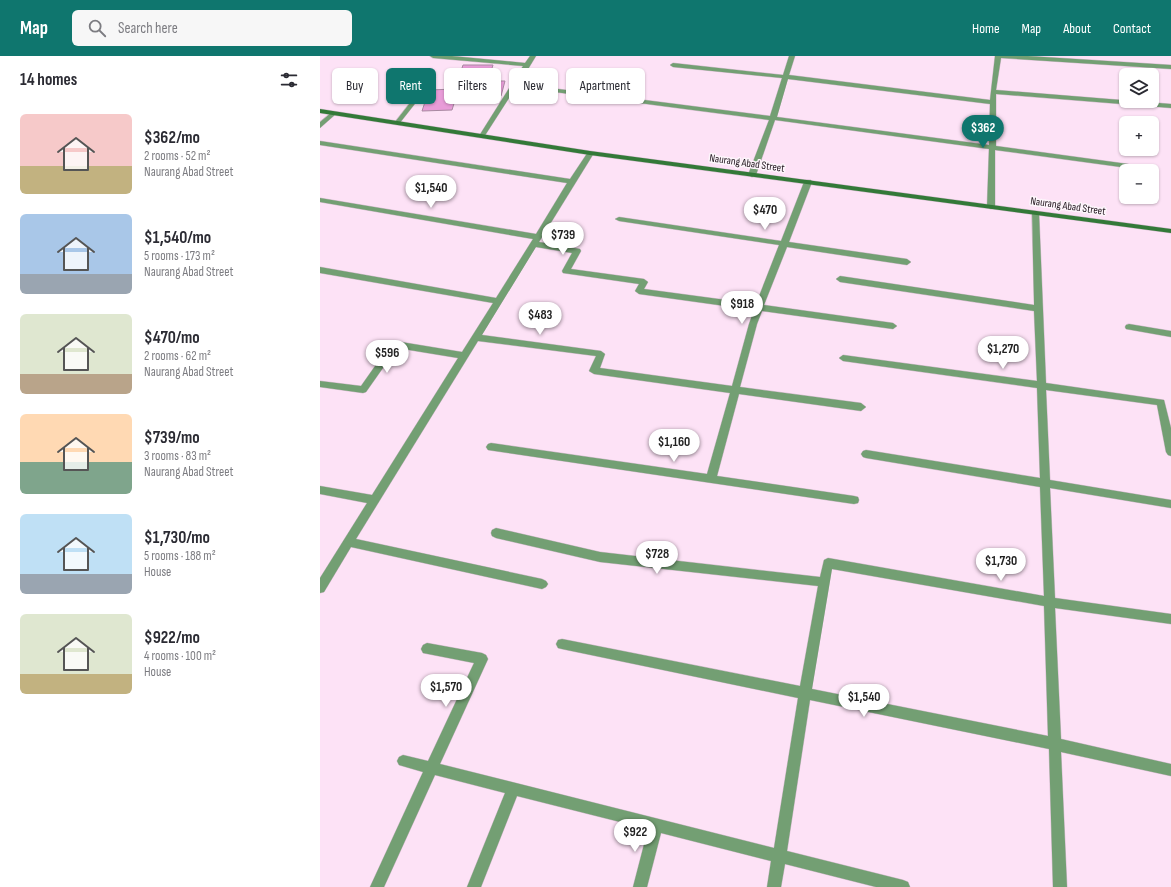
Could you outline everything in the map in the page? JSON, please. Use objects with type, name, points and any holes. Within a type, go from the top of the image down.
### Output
[{"type":"street","points":[[433,56],[527,65]]},
{"type":"street","points":[[525,68],[533,56]]},
{"type":"street","points":[[752,175],[773,118],[792,56]]},
{"type":"street","points":[[991,207],[993,92],[999,56],[1171,67]]},
{"type":"street","points":[[673,65],[993,102]]},
{"type":"street","points":[[558,91],[773,118],[1119,165]]},
{"type":"street","points":[[993,92],[1171,106]]},
{"type":"street","points":[[482,136],[509,94]]},
{"type":"street","points":[[397,123],[412,104]]},
{"type":"street","name":"Naurang Abad Street","points":[[320,111],[590,153],[1171,231]]},
{"type":"street","points":[[320,126],[334,113]]},
{"type":"street","points":[[320,143],[572,182]]},
{"type":"street","points":[[320,588],[590,153]]},
{"type":"street","points":[[711,479],[753,324],[808,182]]},
{"type":"street","points":[[320,200],[536,240],[577,251],[566,271],[644,282],[639,291],[759,309],[893,326]]},
{"type":"street","points":[[1035,213],[1060,887]]},
{"type":"street","points":[[619,219],[907,262]]},
{"type":"street","points":[[320,270],[498,301]]},
{"type":"street","points":[[840,279],[1039,309]]},
{"type":"street","points":[[1129,327],[1171,334]]},
{"type":"street","points":[[476,337],[601,354],[594,371],[861,407]]},
{"type":"street","points":[[320,384],[362,390],[395,344],[464,356]]},
{"type":"street","points":[[843,358],[1161,402],[1171,452]]},
{"type":"street","points":[[492,447],[854,500]]},
{"type":"street","points":[[866,454],[1171,504]]},
{"type":"street","points":[[320,490],[374,500]]},
{"type":"street","points":[[496,533],[600,557],[824,582]]},
{"type":"street","points":[[348,542],[542,584]]},
{"type":"street","points":[[774,887],[828,563],[1050,602],[1171,619]]},
{"type":"street","points":[[562,644],[1055,744],[1171,770]]},
{"type":"street","points":[[377,887],[482,659],[427,649]]},
{"type":"street","points":[[403,761],[656,826],[903,887]]},
{"type":"street","points":[[474,887],[513,789]]},
{"type":"street","points":[[640,887],[656,826]]},
{"type":"building","points":[[463,65],[493,65],[492,68],[462,68]]},
{"type":"building","points":[[501,81],[505,81],[501,96]]},
{"type":"building","points":[[444,89],[444,104],[454,104],[452,110],[422,111],[424,104],[436,104],[436,90]]}]
